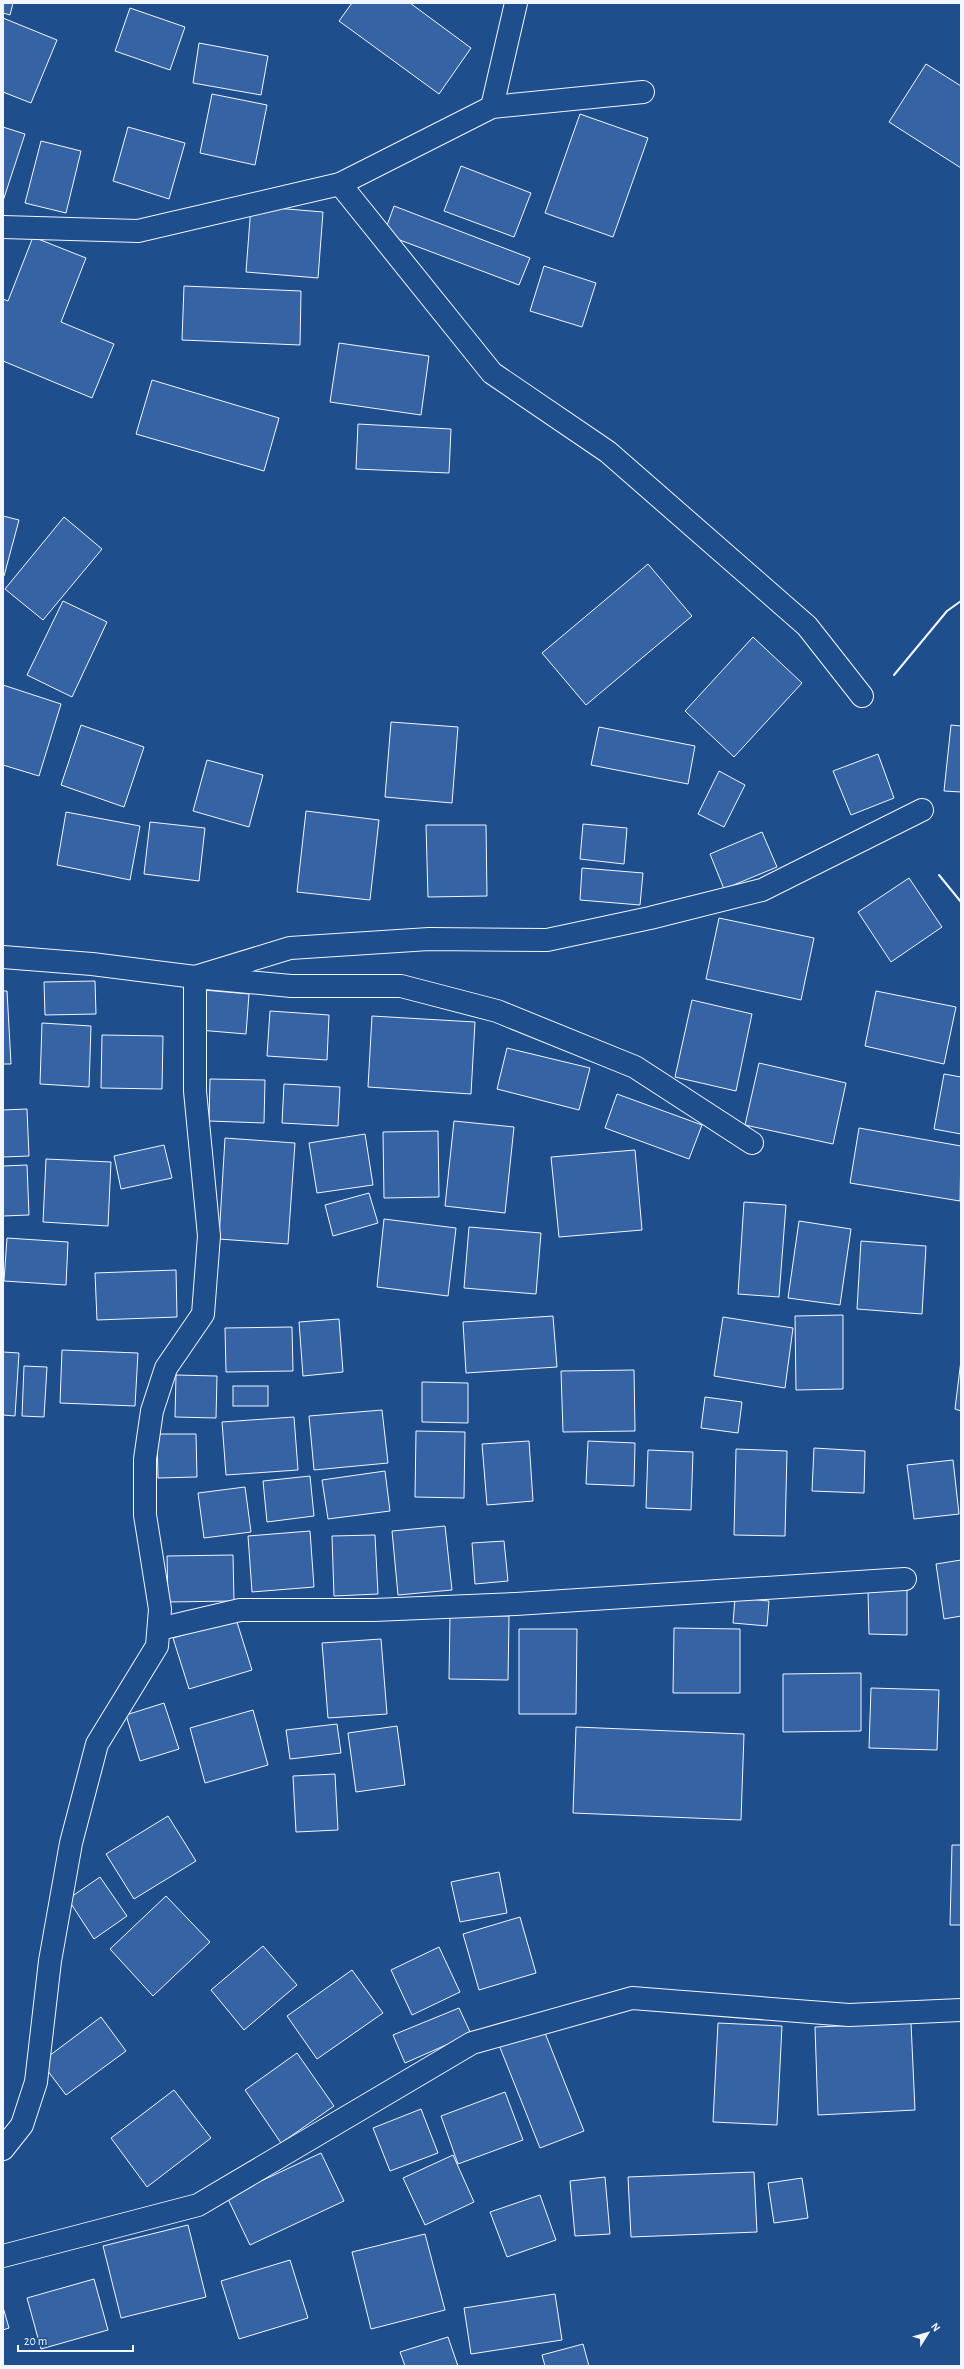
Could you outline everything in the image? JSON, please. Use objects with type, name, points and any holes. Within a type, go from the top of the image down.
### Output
[{"type":"street","points":[[492,107],[516,3]]},
{"type":"street","points":[[3,227],[138,231],[340,184],[492,107],[643,92]]},
{"type":"street","points":[[340,184],[492,373],[608,452],[806,626],[862,696]]},
{"type":"street","points":[[195,977],[290,948],[429,939],[547,940],[650,918],[762,890],[922,810]]},
{"type":"street","points":[[3,957],[92,964],[195,977],[291,986],[401,986],[497,1011],[635,1067],[752,1143]]},
{"type":"street","points":[[3,2149],[22,2125],[36,2082],[50,1961],[71,1843],[97,1744],[157,1646],[160,1609],[145,1515],[145,1459],[152,1411],[166,1368],[203,1314],[209,1236],[196,1091],[195,977]]},
{"type":"street","points":[[158,1629],[240,1610],[374,1610],[516,1604],[905,1579]]},
{"type":"street","points":[[3,2256],[198,2205],[472,2043],[632,1998],[849,2015],[961,2010]]},
{"type":"building","points":[[3,3],[13,3],[10,15],[3,13]]},
{"type":"building","points":[[352,3],[410,3],[471,48],[439,94],[339,21]]},
{"type":"building","points":[[130,8],[185,27],[170,70],[115,51]]},
{"type":"building","points":[[3,18],[57,40],[31,103],[3,92]]},
{"type":"building","points":[[199,43],[268,56],[261,95],[193,83]]},
{"type":"building","points":[[926,64],[961,86],[961,168],[889,122]]},
{"type":"building","points":[[212,94],[267,105],[255,165],[200,153]]},
{"type":"building","points":[[580,114],[648,138],[613,237],[545,213]]},
{"type":"building","points":[[3,127],[25,134],[3,201]]},
{"type":"building","points":[[128,127],[185,143],[169,199],[113,181]]},
{"type":"building","points":[[41,141],[81,151],[66,213],[25,203]]},
{"type":"building","points":[[461,166],[531,193],[514,237],[444,211]]},
{"type":"building","points":[[251,206],[323,212],[318,278],[246,272]]},
{"type":"building","points":[[394,206],[530,258],[519,285],[384,234]]},
{"type":"building","points":[[33,237],[86,258],[61,322],[114,344],[92,398],[3,361],[3,299],[8,301]]},
{"type":"building","points":[[544,266],[596,283],[582,327],[530,311]]},
{"type":"building","points":[[184,286],[301,291],[300,345],[182,340]]},
{"type":"building","points":[[339,343],[429,356],[421,415],[330,402]]},
{"type":"building","points":[[152,380],[279,418],[264,471],[136,434]]},
{"type":"building","points":[[358,424],[451,429],[449,473],[356,469]]},
{"type":"building","points":[[3,516],[19,520],[4,576],[3,575]]},
{"type":"building","points":[[64,517],[102,549],[43,620],[5,589]]},
{"type":"building","points":[[648,564],[692,616],[586,705],[542,653]]},
{"type":"building","points":[[63,601],[107,622],[72,697],[27,675]]},
{"type":"building","points":[[753,637],[802,683],[734,757],[685,711]]},
{"type":"building","points":[[3,685],[61,704],[39,776],[3,765]]},
{"type":"building","points":[[391,722],[458,727],[452,803],[385,797]]},
{"type":"building","points":[[81,725],[144,747],[124,807],[61,785]]},
{"type":"building","points":[[951,725],[961,726],[961,792],[944,791]]},
{"type":"building","points":[[599,727],[695,746],[688,784],[591,765]]},
{"type":"building","points":[[878,754],[894,798],[851,815],[833,771]]},
{"type":"building","points":[[207,760],[263,775],[249,827],[193,811]]},
{"type":"building","points":[[719,771],[745,785],[724,827],[698,814]]},
{"type":"building","points":[[306,811],[379,820],[370,900],[297,892]]},
{"type":"building","points":[[66,812],[140,826],[130,880],[57,865]]},
{"type":"building","points":[[150,822],[205,828],[199,881],[144,874]]},
{"type":"building","points":[[583,824],[627,828],[624,864],[580,859]]},
{"type":"building","points":[[426,825],[486,825],[487,896],[428,897]]},
{"type":"building","points":[[762,832],[777,867],[724,889],[710,854]]},
{"type":"building","points":[[582,868],[643,873],[640,905],[580,900]]},
{"type":"building","points":[[909,878],[942,927],[891,962],[858,912]]},
{"type":"building","points":[[719,918],[814,938],[801,1000],[706,979]]},
{"type":"building","points":[[95,981],[96,1014],[45,1015],[44,982]]},
{"type":"building","points":[[203,990],[249,994],[246,1034],[199,1030]]},
{"type":"building","points":[[3,991],[7,991],[11,1064],[3,1064]]},
{"type":"building","points":[[876,991],[956,1007],[944,1064],[865,1046]]},
{"type":"building","points":[[692,1000],[752,1014],[736,1091],[675,1077]]},
{"type":"building","points":[[270,1011],[329,1015],[327,1060],[267,1056]]},
{"type":"building","points":[[372,1016],[475,1022],[471,1094],[368,1087]]},
{"type":"building","points":[[42,1023],[91,1026],[89,1087],[40,1084]]},
{"type":"building","points":[[102,1035],[163,1036],[162,1089],[101,1088]]},
{"type":"building","points":[[507,1048],[590,1068],[579,1110],[497,1089]]},
{"type":"building","points":[[759,1063],[846,1083],[833,1144],[745,1125]]},
{"type":"building","points":[[944,1074],[961,1077],[961,1134],[934,1129]]},
{"type":"building","points":[[210,1079],[265,1080],[264,1123],[209,1121]]},
{"type":"building","points":[[284,1084],[340,1087],[338,1126],[282,1123]]},
{"type":"building","points":[[617,1094],[702,1125],[689,1159],[605,1128]]},
{"type":"building","points":[[27,1109],[29,1156],[3,1157],[3,1110]]},
{"type":"building","points":[[454,1121],[514,1127],[505,1213],[445,1206]]},
{"type":"building","points":[[859,1128],[961,1146],[960,1201],[850,1183]]},
{"type":"building","points":[[438,1131],[439,1197],[384,1198],[383,1132]]},
{"type":"building","points":[[365,1134],[373,1185],[317,1193],[309,1143]]},
{"type":"building","points":[[225,1138],[295,1143],[288,1244],[219,1239]]},
{"type":"building","points":[[164,1145],[172,1178],[121,1189],[114,1156]]},
{"type":"building","points":[[635,1150],[642,1230],[559,1237],[551,1157]]},
{"type":"building","points":[[46,1159],[111,1162],[108,1226],[43,1222]]},
{"type":"building","points":[[27,1165],[29,1215],[3,1216],[3,1166]]},
{"type":"building","points":[[369,1193],[378,1223],[333,1236],[325,1205]]},
{"type":"building","points":[[744,1202],[786,1205],[779,1297],[738,1294]]},
{"type":"building","points":[[384,1219],[456,1228],[448,1296],[377,1287]]},
{"type":"building","points":[[799,1221],[851,1229],[840,1305],[788,1298]]},
{"type":"building","points":[[469,1227],[541,1233],[536,1294],[464,1288]]},
{"type":"building","points":[[7,1238],[68,1242],[66,1285],[4,1281]]},
{"type":"building","points":[[861,1241],[926,1246],[922,1314],[857,1309]]},
{"type":"building","points":[[176,1270],[177,1317],[97,1320],[95,1273]]},
{"type":"building","points":[[843,1315],[843,1389],[796,1390],[795,1316]]},
{"type":"building","points":[[553,1316],[557,1367],[466,1373],[463,1322]]},
{"type":"building","points":[[723,1317],[793,1328],[785,1388],[714,1376]]},
{"type":"building","points":[[339,1319],[343,1372],[303,1376],[299,1322]]},
{"type":"building","points":[[292,1327],[293,1371],[226,1372],[225,1328]]},
{"type":"building","points":[[62,1350],[138,1353],[135,1406],[60,1403]]},
{"type":"building","points":[[3,1352],[19,1353],[15,1416],[3,1415]]},
{"type":"building","points":[[961,1360],[961,1411],[955,1409]]},
{"type":"building","points":[[24,1366],[47,1367],[44,1417],[22,1416]]},
{"type":"building","points":[[634,1370],[635,1431],[563,1432],[561,1371]]},
{"type":"building","points":[[176,1375],[217,1376],[216,1418],[175,1417]]},
{"type":"building","points":[[422,1382],[468,1383],[468,1423],[422,1422]]},
{"type":"building","points":[[233,1386],[268,1386],[268,1406],[233,1406]]},
{"type":"building","points":[[705,1397],[742,1402],[738,1433],[701,1428]]},
{"type":"building","points":[[382,1410],[388,1463],[314,1470],[309,1416]]},
{"type":"building","points":[[294,1417],[298,1470],[226,1475],[222,1422]]},
{"type":"building","points":[[416,1431],[465,1432],[464,1498],[415,1497]]},
{"type":"building","points":[[157,1434],[196,1434],[197,1477],[158,1478]]},
{"type":"building","points":[[529,1441],[533,1501],[487,1505],[482,1444]]},
{"type":"building","points":[[588,1441],[635,1443],[634,1486],[586,1484]]},
{"type":"building","points":[[814,1448],[865,1451],[864,1493],[812,1491]]},
{"type":"building","points":[[736,1449],[787,1451],[785,1536],[734,1535]]},
{"type":"building","points":[[648,1450],[693,1452],[691,1510],[646,1508]]},
{"type":"building","points":[[953,1460],[959,1514],[914,1519],[907,1465]]},
{"type":"building","points":[[385,1471],[390,1511],[328,1519],[322,1480]]},
{"type":"building","points":[[310,1476],[314,1516],[267,1522],[263,1481]]},
{"type":"building","points":[[245,1487],[251,1532],[204,1538],[198,1493]]},
{"type":"building","points":[[445,1526],[452,1590],[398,1595],[392,1531]]},
{"type":"building","points":[[310,1531],[314,1587],[252,1592],[248,1536]]},
{"type":"building","points":[[375,1535],[378,1594],[334,1596],[332,1536]]},
{"type":"building","points":[[504,1541],[508,1581],[475,1584],[472,1543]]},
{"type":"building","points":[[233,1555],[234,1601],[168,1602],[167,1556]]},
{"type":"building","points":[[961,1560],[961,1616],[944,1619],[936,1564]]},
{"type":"building","points":[[868,1590],[907,1590],[907,1635],[869,1634]]},
{"type":"building","points":[[735,1598],[769,1601],[767,1626],[733,1623]]},
{"type":"building","points":[[450,1616],[509,1616],[508,1680],[449,1679]]},
{"type":"building","points":[[236,1619],[252,1670],[189,1689],[173,1638]]},
{"type":"building","points":[[674,1628],[740,1629],[740,1693],[673,1693]]},
{"type":"building","points":[[519,1629],[577,1629],[576,1714],[519,1714]]},
{"type":"building","points":[[381,1639],[387,1714],[328,1718],[322,1643]]},
{"type":"building","points":[[861,1673],[861,1731],[783,1732],[783,1674]]},
{"type":"building","points":[[871,1688],[939,1690],[937,1750],[869,1748]]},
{"type":"building","points":[[164,1703],[179,1749],[140,1761],[126,1715]]},
{"type":"building","points":[[253,1710],[268,1765],[205,1783],[190,1728]]},
{"type":"building","points":[[337,1724],[341,1753],[290,1759],[286,1730]]},
{"type":"building","points":[[397,1726],[405,1785],[356,1792],[348,1733]]},
{"type":"building","points":[[576,1727],[744,1734],[741,1820],[573,1813]]},
{"type":"building","points":[[335,1774],[338,1830],[296,1832],[293,1776]]},
{"type":"building","points":[[168,1816],[196,1861],[134,1899],[106,1854]]},
{"type":"building","points":[[952,1845],[961,1845],[961,1925],[950,1925]]},
{"type":"building","points":[[499,1872],[507,1913],[460,1922],[451,1882]]},
{"type":"building","points":[[100,1877],[127,1916],[94,1939],[68,1899]]},
{"type":"building","points":[[166,1896],[210,1942],[153,1996],[110,1949]]},
{"type":"building","points":[[520,1917],[536,1973],[479,1990],[463,1934]]},
{"type":"building","points":[[263,1946],[297,1985],[244,2030],[211,1990]]},
{"type":"building","points":[[439,1947],[460,1992],[412,2015],[391,1970]]},
{"type":"building","points":[[352,1970],[383,2013],[317,2059],[287,2016]]},
{"type":"building","points":[[459,2008],[471,2034],[405,2063],[393,2035]]},
{"type":"building","points":[[101,2017],[126,2051],[66,2095],[41,2062]]},
{"type":"building","points":[[718,2023],[782,2026],[777,2125],[713,2122]]},
{"type":"building","points":[[911,2023],[915,2110],[818,2115],[815,2027]]},
{"type":"building","points":[[543,2028],[584,2131],[540,2148],[499,2045]]},
{"type":"building","points":[[297,2053],[334,2106],[281,2143],[245,2090]]},
{"type":"building","points":[[174,2090],[211,2138],[147,2187],[111,2138]]},
{"type":"building","points":[[505,2092],[523,2140],[458,2164],[441,2116]]},
{"type":"building","points":[[421,2109],[438,2153],[390,2171],[373,2128]]},
{"type":"building","points":[[321,2153],[344,2201],[250,2245],[227,2197]]},
{"type":"building","points":[[453,2155],[474,2202],[425,2225],[403,2178]]},
{"type":"building","points":[[754,2172],[757,2232],[631,2237],[628,2177]]},
{"type":"building","points":[[605,2177],[610,2234],[575,2236],[570,2181]]},
{"type":"building","points":[[802,2178],[808,2218],[774,2223],[768,2183]]},
{"type":"building","points":[[540,2195],[556,2240],[507,2257],[490,2212]]},
{"type":"building","points":[[188,2225],[206,2297],[121,2318],[103,2246]]},
{"type":"building","points":[[425,2234],[445,2310],[371,2329],[352,2252]]},
{"type":"building","points":[[290,2260],[308,2318],[239,2339],[221,2281]]},
{"type":"building","points":[[94,2279],[108,2330],[41,2349],[27,2298]]},
{"type":"building","points":[[555,2294],[562,2340],[471,2354],[464,2308]]},
{"type":"building","points":[[3,2307],[9,2328],[3,2330]]},
{"type":"building","points":[[448,2337],[458,2366],[405,2366],[400,2352]]},
{"type":"building","points":[[583,2344],[589,2366],[545,2366],[542,2355]]},
{"type":"wall","points":[[894,675],[947,611],[961,601]]},
{"type":"wall","points":[[939,875],[961,902]]}]
